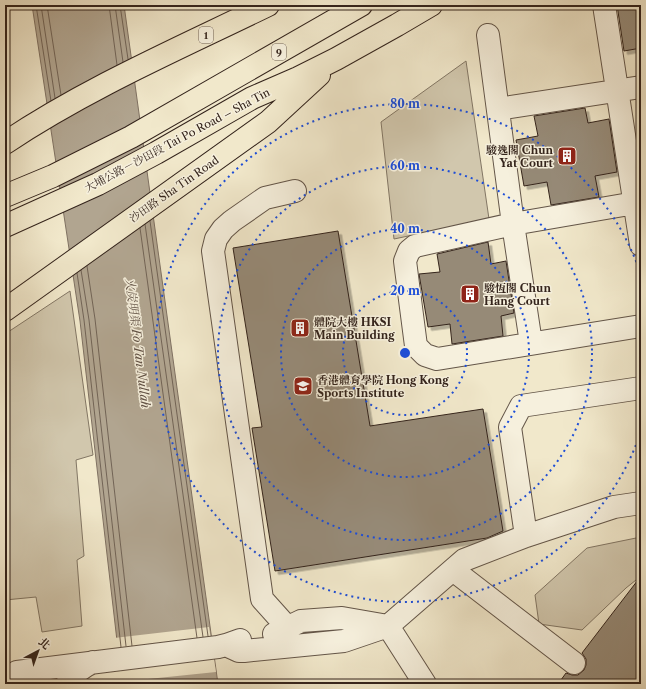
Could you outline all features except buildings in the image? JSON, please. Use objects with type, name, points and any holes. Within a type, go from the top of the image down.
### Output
[{"type":"highway","name":"1","points":[[5,143],[60,109],[138,68],[268,5]]},
{"type":"highway","name":"9","points":[[5,196],[53,176],[111,148],[361,5]]},
{"type":"highway","name":"大埔公路－沙田段 Tai Po Road – Sha Tin","points":[[5,226],[98,184],[156,154],[252,98],[298,78],[336,59],[431,5]]},
{"type":"highway","name":"沙田路 Sha Tin Road","points":[[5,310],[268,122],[336,59]]},
{"type":"street","points":[[604,5],[617,91],[638,202],[641,246]]},
{"type":"street","points":[[488,35],[513,224],[531,343]]},
{"type":"street","points":[[498,109],[641,87]]},
{"type":"street","points":[[288,628],[262,599],[213,251],[216,239],[223,229],[232,221],[265,198],[295,191]]},
{"type":"street","points":[[638,202],[513,224],[415,246],[409,251],[405,260],[416,346],[425,355],[437,358],[641,326]]},
{"type":"street","points":[[526,536],[510,427],[521,406],[641,388]]},
{"type":"street","points":[[226,645],[239,651],[244,651],[344,641],[388,626],[464,560],[526,536],[614,507],[641,503]]},
{"type":"street","points":[[453,570],[574,663]]},
{"type":"street","points":[[11,673],[226,645],[238,640],[272,635],[301,621],[342,618],[388,626],[424,684]]},
{"type":"street","points":[[67,684],[77,671],[94,661]]},
{"type":"street","points":[[11,673],[29,674],[44,684]]},
{"type":"shaded area","points":[[466,61],[489,219],[394,239],[381,122]]},
{"type":"shaded area","points":[[70,291],[93,455],[76,460],[84,556],[77,560],[82,626],[42,632],[36,597],[5,600],[5,334]]},
{"type":"shaded area","points":[[641,537],[641,576],[626,588],[582,630],[539,624],[535,595],[587,548]]},
{"type":"water","name":"火炭明渠 Fo Tan Nullah","points":[[32,5],[124,5],[218,684],[122,684],[80,321]]},
{"type":"pier","points":[[209,627],[216,672],[119,682],[114,638]]},
{"type":"place","name":"駿逸閣 Chun Yat Court","points":[[567,156]]},
{"type":"place","name":"駿恆閣 Chun Hang Court","points":[[470,294]]},
{"type":"place","name":"體院大樓 HKSI Main Building","points":[[300,328]]},
{"type":"place","name":"香港體育學院 Hong Kong Sports Institute","points":[[303,386]]}]
